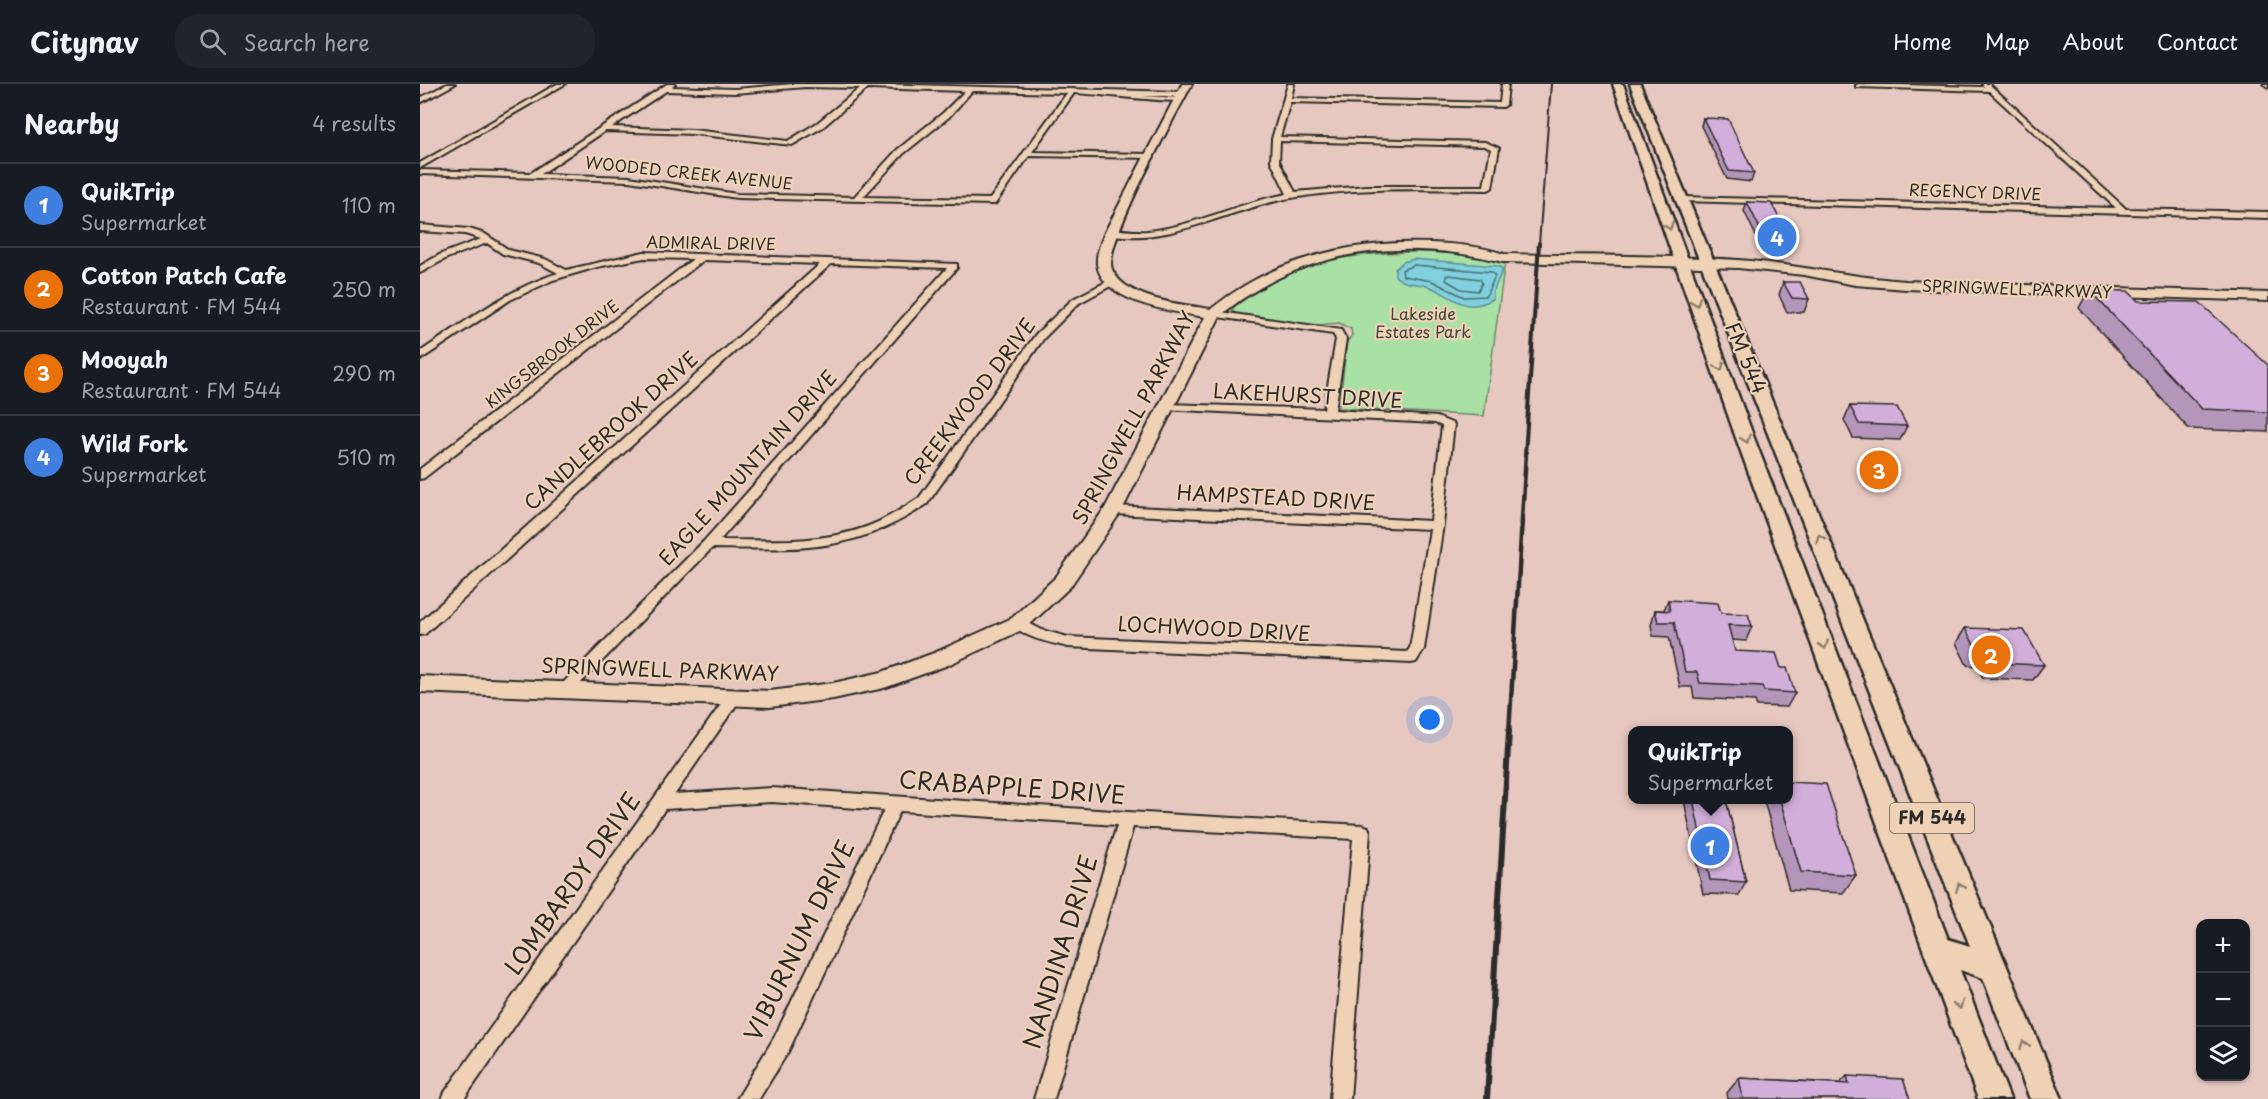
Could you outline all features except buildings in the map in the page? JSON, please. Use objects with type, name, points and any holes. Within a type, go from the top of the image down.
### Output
[{"type":"main road","name":"FM 544","points":[[1618,84],[1730,394],[1994,1099]]},
{"type":"main road","points":[[1625,84],[1631,92],[1638,89]]},
{"type":"main road","name":"FM 544","points":[[1638,89],[1704,260],[1762,394],[2046,1099]]},
{"type":"main road","points":[[1641,150],[1663,151]]},
{"type":"main road","points":[[1730,394],[1762,394]]},
{"type":"main road","points":[[1804,590],[1842,592]]},
{"type":"main road","points":[[1939,950],[1987,955]]},
{"type":"street","points":[[420,101],[452,84]]},
{"type":"street","points":[[420,166],[562,84]]},
{"type":"street","points":[[534,175],[673,84]]},
{"type":"street","points":[[1291,84],[1276,139],[1275,161],[1292,195]]},
{"type":"street","points":[[1287,100],[1503,105],[1505,84]]},
{"type":"street","points":[[665,89],[735,91],[805,85],[868,85],[1072,91],[1120,94],[1136,98],[1183,92]]},
{"type":"street","points":[[604,129],[693,132],[789,142],[820,126],[868,85]]},
{"type":"street","points":[[1858,86],[1988,86],[2124,211]]},
{"type":"street","points":[[856,200],[900,152],[946,115],[970,89]]},
{"type":"street","points":[[1028,150],[1072,91]]},
{"type":"street","points":[[1183,92],[1111,232],[1104,252],[1105,268],[1113,282],[1157,304],[1337,332],[1341,339],[1329,413]]},
{"type":"street","points":[[1111,232],[1150,233],[1178,227],[1251,203],[1292,195],[1389,186],[1488,188],[1495,148],[1492,145],[1276,139]]},
{"type":"street","points":[[1028,150],[1152,153]]},
{"type":"street","name":"WOODED CREEK AVENUE","points":[[420,172],[629,179],[737,196],[992,202],[1028,150]]},
{"type":"street","name":"REGENCY DRIVE","points":[[1682,199],[2268,215]]},
{"type":"street","points":[[420,228],[466,231],[506,252],[542,261],[565,273]]},
{"type":"street","points":[[420,270],[444,256],[487,240]]},
{"type":"street","name":"SPRINGWELL PARKWAY","points":[[420,684],[770,699],[833,691],[884,680],[941,659],[1018,623],[1063,582],[1089,548],[1113,510],[1214,314],[1235,296],[1263,279],[1292,266],[1325,256],[1371,248],[1409,246],[1487,252],[1503,258],[1567,256],[1704,260],[1771,267],[1855,281],[1906,285],[2268,297]]},
{"type":"street","name":"ADMIRAL DRIVE","points":[[420,357],[519,292],[565,273],[644,255],[954,266]]},
{"type":"street","name":"KINGSBROOK DRIVE","points":[[420,475],[702,257]]},
{"type":"street","name":"CANDLEBROOK DRIVE","points":[[420,630],[829,261]]},
{"type":"street","name":"EAGLE MOUNTAIN DRIVE","points":[[565,690],[709,543],[954,266]]},
{"type":"street","name":"CREEKWOOD DRIVE","points":[[709,543],[827,542],[859,535],[901,518],[923,501],[1040,336],[1076,301],[1113,282]]},
{"type":"street","name":"LAKEHURST DRIVE","points":[[1166,407],[1329,413],[1437,420],[1448,424],[1437,525]]},
{"type":"street","name":"HAMPSTEAD DRIVE","points":[[1113,510],[1437,525]]},
{"type":"street","name":"LOCHWOOD DRIVE","points":[[1018,623],[1038,634],[1068,642],[1412,658],[1418,649],[1437,525]]},
{"type":"street","name":"LOMBARDY DRIVE","points":[[452,1099],[734,697]]},
{"type":"street","name":"CRABAPPLE DRIVE","points":[[660,802],[772,795],[1362,832],[1340,1099]]},
{"type":"street","name":"VIBURNUM DRIVE","points":[[747,1099],[781,1045],[895,804]]},
{"type":"street","name":"NANDINA DRIVE","points":[[1044,1099],[1127,819]]},
{"type":"green space","name":"Lakeside Estates Park","points":[[1449,253],[1505,261],[1484,416],[1339,408],[1347,342],[1352,335],[1351,329],[1339,323],[1319,325],[1286,323],[1240,316],[1232,309],[1250,293],[1271,280],[1321,262],[1374,254]]},
{"type":"water","points":[[1414,259],[1497,266],[1502,268],[1502,271],[1493,292],[1493,299],[1467,305],[1430,287],[1407,283],[1395,276],[1395,269],[1403,262]]},
{"type":"railway","points":[[1539,244],[1551,84]]},
{"type":"railway","points":[[1525,455],[1539,243]]},
{"type":"railway","points":[[1509,733],[1526,453]]},
{"type":"railway","points":[[1487,1099],[1509,731]]},
{"type":"place","name":"Wild Fork","points":[[1777,237]]},
{"type":"place","name":"Mooyah","points":[[1879,470]]},
{"type":"place","name":"Cotton Patch Cafe","points":[[1991,655]]},
{"type":"place","name":"QuikTrip","points":[[1710,846]]}]
